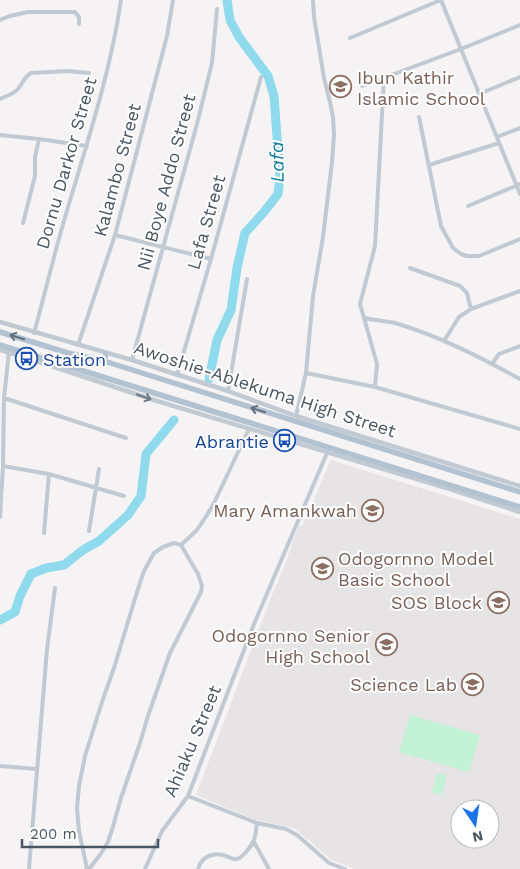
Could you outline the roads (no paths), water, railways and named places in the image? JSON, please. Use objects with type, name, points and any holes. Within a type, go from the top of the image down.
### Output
[{"type":"main road","name":"Awoshie-Ablekuma High Street","points":[[0,332],[68,353],[104,361],[473,474],[520,492]]},
{"type":"main road","name":"Awoshie-Ablekuma High Street","points":[[0,345],[92,377],[503,504],[520,507]]},
{"type":"main road","points":[[104,361],[106,354]]},
{"type":"street","name":"Dornu Darkor Street","points":[[34,333],[68,206],[87,146],[115,38],[121,0]]},
{"type":"street","name":"Kalambo Street","points":[[78,345],[115,235],[165,44],[173,0]]},
{"type":"street","points":[[296,416],[306,373],[313,296],[323,237],[334,134],[314,17],[313,0]]},
{"type":"street","points":[[350,38],[441,0],[518,185],[520,194]]},
{"type":"street","name":"Nii Boye Addo Street","points":[[132,360],[212,63],[217,9]]},
{"type":"street","points":[[0,20],[28,12],[75,12],[79,17],[79,24]]},
{"type":"street","points":[[362,86],[520,25]]},
{"type":"street","points":[[0,99],[15,92],[26,76],[31,74],[67,71],[89,73]]},
{"type":"street","points":[[479,94],[520,76]]},
{"type":"street","name":"Lafa Street","points":[[177,375],[261,77]]},
{"type":"street","points":[[375,387],[377,364],[360,304],[375,246],[384,77]]},
{"type":"street","points":[[419,117],[441,226],[453,248],[467,256],[479,256],[520,239]]},
{"type":"street","points":[[497,137],[520,128]]},
{"type":"street","points":[[0,135],[87,146]]},
{"type":"street","points":[[23,223],[35,176],[35,158],[39,139]]},
{"type":"street","points":[[429,165],[499,143]]},
{"type":"street","points":[[468,206],[518,185]]},
{"type":"street","points":[[115,235],[211,259]]},
{"type":"street","points":[[410,268],[460,286],[467,293],[471,309]]},
{"type":"street","points":[[228,391],[247,279]]},
{"type":"street","points":[[444,341],[459,317],[471,309],[520,291]]},
{"type":"street","points":[[364,318],[394,323],[444,341],[520,379]]},
{"type":"street","name":"Awoshie-Ablekuma High Street","points":[[0,322],[132,360],[473,474],[520,486]]},
{"type":"street","points":[[492,364],[499,354],[520,346]]},
{"type":"street","name":"Awoshie-Ablekuma High Street","points":[[0,350],[92,377],[157,401],[503,504],[520,512]]},
{"type":"street","points":[[0,516],[4,398],[9,352]]},
{"type":"street","points":[[306,373],[375,387],[520,429]]},
{"type":"street","points":[[4,398],[126,438]]},
{"type":"street","points":[[181,546],[197,530],[207,515],[250,428]]},
{"type":"street","name":"Ahiaku Street","points":[[145,869],[162,831],[188,796],[254,624],[327,453]]},
{"type":"street","points":[[3,466],[49,474],[124,496]]},
{"type":"street","points":[[89,530],[99,469]]},
{"type":"street","points":[[44,533],[49,474]]},
{"type":"street","points":[[174,543],[181,546],[198,574],[202,586],[201,592],[170,653],[108,842],[88,869],[79,831],[77,808],[85,756],[148,563],[154,553],[174,543]]},
{"type":"street","points":[[29,869],[47,649],[55,588]]},
{"type":"street","points":[[0,766],[37,769]]},
{"type":"street","points":[[188,796],[258,823],[297,834],[329,863],[344,869]]},
{"type":"street","points":[[198,869],[200,863],[208,856],[224,855],[232,859],[239,858],[254,842],[258,823]]},
{"type":"street","points":[[254,842],[269,869]]},
{"type":"street","points":[[329,863],[331,869]]},
{"type":"waterway","name":"Lafa","points":[[209,379],[217,340],[231,310],[237,268],[245,233],[278,194],[280,178],[274,96],[268,76],[239,37],[230,20],[227,0]]},
{"type":"waterway","points":[[0,620],[15,612],[20,596],[31,574],[46,568],[64,565],[83,550],[99,541],[128,515],[141,496],[146,454],[174,420]]},
{"type":"place","name":"Ibun Kathir Islamic School","points":[[341,87]]},
{"type":"place","name":"Station","points":[[27,359]]},
{"type":"place","name":"Abrantie","points":[[285,441]]},
{"type":"place","name":"Mary Amankwah","points":[[373,510]]},
{"type":"place","name":"Odogornno Model Basic School","points":[[322,568]]},
{"type":"place","name":"SOS Block","points":[[498,602]]},
{"type":"place","name":"Odogornno Senior High School","points":[[386,645]]},
{"type":"place","name":"Science Lab","points":[[473,684]]}]
